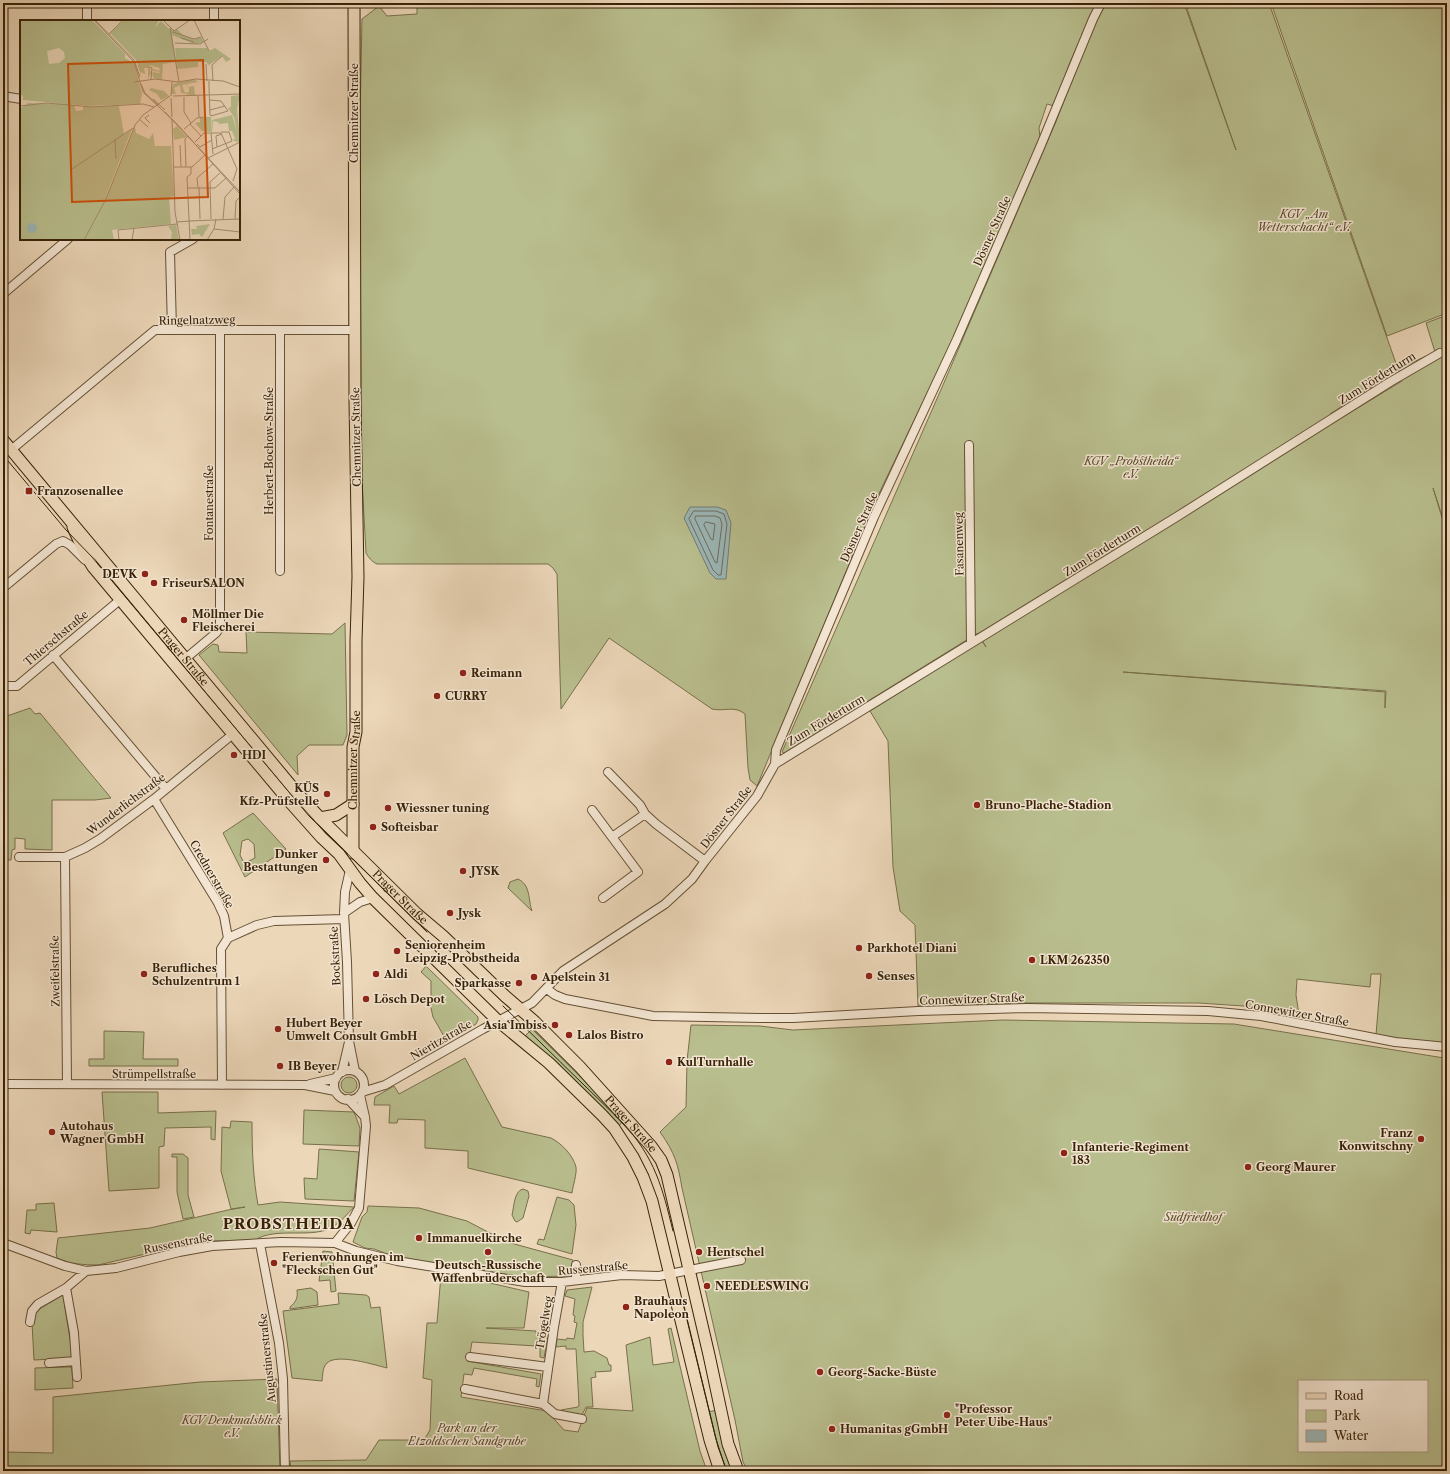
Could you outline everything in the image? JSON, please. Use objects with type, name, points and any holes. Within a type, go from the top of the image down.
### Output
[{"type":"main road","name":"Chemnitzer Straße","points":[[350,870],[353,851],[353,747],[356,732],[358,577],[355,330],[354,3]]},
{"type":"main road","name":"Prager Straße","points":[[3,440],[71,523],[92,545],[287,782],[320,818],[417,914],[443,936],[505,996],[535,1022],[580,1067],[640,1132],[660,1160],[667,1175],[728,1444],[738,1471]]},
{"type":"main road","name":"Prager Straße","points":[[71,523],[84,554],[94,567],[290,801],[321,837],[339,854],[373,898],[503,1018],[602,1115],[625,1144],[643,1177],[652,1201],[710,1440],[720,1471]]},
{"type":"main road","points":[[320,818],[336,815],[353,804]]},
{"type":"street","points":[[87,3],[87,20]]},
{"type":"street","points":[[214,3],[214,20]]},
{"type":"street","name":"Dösner Straße","points":[[547,989],[563,971],[665,904],[692,879],[757,796],[775,764],[776,750],[871,524],[957,339],[1101,3]]},
{"type":"street","points":[[3,96],[20,99]]},
{"type":"street","points":[[3,294],[67,240]]},
{"type":"street","points":[[172,330],[170,252],[191,240]]},
{"type":"street","name":"Ringelnatzweg","points":[[11,450],[155,330],[355,330]]},
{"type":"street","name":"Fontanestraße","points":[[185,659],[216,634],[220,627],[220,330]]},
{"type":"street","name":"Herbert-Bochow-Straße","points":[[280,330],[280,572]]},
{"type":"street","name":"Zum Förderturm","points":[[775,764],[1178,516],[1390,382],[1440,353]]},
{"type":"street","name":"Fasanenweg","points":[[969,445],[971,643]]},
{"type":"street","points":[[3,588],[56,544],[63,541],[70,545],[94,567]]},
{"type":"street","name":"Thierschstraße","points":[[3,686],[17,686],[120,599]]},
{"type":"street","points":[[53,655],[166,789]]},
{"type":"street","name":"Wunderlichstraße","points":[[19,857],[65,857],[100,840],[154,799],[233,734]]},
{"type":"street","points":[[608,772],[640,804],[645,814],[705,861]]},
{"type":"street","name":"Crednerstraße","points":[[154,799],[218,903],[224,916],[228,938]]},
{"type":"street","points":[[592,810],[638,872],[603,898]]},
{"type":"street","points":[[612,837],[645,814]]},
{"type":"street","name":"Zweifelstraße","points":[[65,857],[67,1084]]},
{"type":"street","name":"Bockstraße","points":[[350,870],[345,892],[344,916],[349,1041],[355,1071]]},
{"type":"street","points":[[222,1085],[221,948],[228,938],[257,925],[274,921],[344,916],[360,902],[373,898]]},
{"type":"street","points":[[503,1018],[532,1004],[547,989]]},
{"type":"street","name":"Connewitzer Straße","points":[[547,989],[555,996],[565,1000],[654,1016],[793,1018],[918,1011],[1027,1008],[1208,1011],[1262,1016],[1395,1042],[1447,1047]]},
{"type":"street","name":"Nieritzstraße","points":[[361,1093],[385,1085],[503,1018]]},
{"type":"street","name":"Bockstraße","points":[[342,1072],[349,1041]]},
{"type":"street","points":[[335,1242],[351,1223],[360,1208],[365,1138],[365,1117],[361,1093],[364,1084],[363,1080],[359,1073],[346,1070],[336,1078],[334,1082],[335,1091],[340,1097],[348,1100],[365,1117]]},
{"type":"street","name":"Strümpellstraße","points":[[305,1085],[336,1078]]},
{"type":"street","points":[[363,1080],[385,1085]]},
{"type":"street","name":"Strümpellstraße","points":[[3,1084],[305,1085],[335,1091]]},
{"type":"street","points":[[348,1100],[361,1093]]},
{"type":"street","name":"Russenstraße","points":[[3,1243],[64,1266],[86,1271],[116,1268],[205,1247],[281,1242],[335,1242],[356,1251],[397,1261],[525,1282],[562,1282],[622,1275],[655,1276],[741,1260]]},
{"type":"street","name":"Augustinerstraße","points":[[260,1244],[279,1343],[282,1380],[285,1471]]},
{"type":"street","points":[[576,1265],[576,1280]]},
{"type":"street","points":[[30,1322],[32,1311],[38,1304],[66,1288],[86,1271]]},
{"type":"street","name":"Trögelweg","points":[[543,1404],[562,1282]]},
{"type":"street","points":[[66,1288],[74,1333],[77,1377]]},
{"type":"street","name":"Trögelweg","points":[[470,1357],[548,1367]]},
{"type":"street","points":[[50,1363],[76,1361]]},
{"type":"street","points":[[465,1389],[543,1404],[555,1414],[582,1419]]},
{"type":"green space","points":[[417,3],[1097,3],[1071,60],[1054,106],[1047,104],[1039,128],[1040,137],[962,320],[874,504],[757,786],[750,780],[748,768],[745,714],[741,711],[733,709],[712,709],[609,638],[561,709],[557,574],[548,564],[377,564],[370,559],[366,553],[361,461],[360,118],[362,19],[379,6],[387,16],[417,14]]},
{"type":"green space","points":[[1106,3],[1184,3],[1236,150],[1185,3],[1269,3],[1398,369],[1435,352],[1426,323],[1447,315],[1447,531],[1433,488],[1447,534],[1447,1047],[1376,1035],[1381,974],[1371,974],[1370,987],[1297,979],[1296,995],[1299,1015],[1243,1006],[1199,1003],[1026,1003],[918,1006],[915,925],[900,911],[893,867],[888,741],[870,711],[982,641],[986,647],[978,633],[784,753],[782,752],[943,385],[1055,124],[1092,30]],"holes":[[[1398,370],[1402,381],[1333,423],[1330,414]],[[1123,672],[1386,691],[1385,708],[1385,692]]]},
{"type":"green space","points":[[1271,3],[1447,3],[1447,313],[1387,336]]},
{"type":"green space","points":[[345,623],[347,735],[343,745],[309,745],[297,756],[298,775],[199,655],[213,644],[218,645],[219,652],[247,653],[246,632],[332,634]]},
{"type":"green space","points":[[30,708],[35,714],[40,713],[111,798],[95,800],[52,800],[52,850],[25,849],[25,839],[15,838],[15,849],[12,850],[11,860],[3,860],[3,716]]},
{"type":"green space","points":[[253,813],[286,849],[245,877],[223,833]],"holes":[[[248,839],[254,844],[255,858],[247,862],[243,861],[240,855],[242,841]]]},
{"type":"green space","points":[[518,879],[527,889],[532,911],[508,888],[510,882]]},
{"type":"green space","points":[[426,966],[478,1017],[476,1024],[446,1040],[433,1017],[431,1008],[431,981],[421,972]]},
{"type":"green space","name":"Südfriedhof","points":[[1002,1020],[1234,1024],[1444,1058],[1447,1062],[1447,1471],[748,1471],[743,1462],[735,1420],[679,1172],[669,1146],[660,1132],[686,1107],[687,1061],[691,1025],[760,1026],[793,1030]]},
{"type":"green space","points":[[532,1029],[624,1120],[618,1127],[524,1037]]},
{"type":"green space","points":[[104,1031],[144,1032],[143,1059],[178,1059],[178,1066],[89,1066],[89,1059],[104,1059]]},
{"type":"green space","points":[[465,1058],[502,1127],[551,1138],[563,1146],[576,1167],[572,1193],[468,1168],[468,1151],[425,1148],[425,1120],[398,1119],[397,1123],[389,1123],[390,1105],[374,1105],[375,1097],[394,1086],[399,1094]]},
{"type":"green space","points":[[349,1077],[355,1079],[357,1085],[355,1091],[349,1093],[343,1091],[341,1085],[343,1079]]},
{"type":"green space","points":[[102,1092],[158,1092],[158,1113],[216,1111],[215,1140],[211,1139],[211,1127],[165,1128],[164,1146],[159,1147],[159,1188],[109,1191]]},
{"type":"green space","points":[[304,1110],[354,1112],[360,1128],[359,1146],[303,1144]]},
{"type":"green space","points":[[231,1121],[252,1122],[253,1164],[258,1205],[280,1202],[354,1207],[334,1226],[326,1230],[316,1232],[274,1234],[255,1240],[210,1241],[184,1245],[98,1265],[77,1264],[57,1258],[56,1252],[58,1238],[150,1228],[245,1207],[231,1209],[221,1171],[222,1127],[230,1128]]},
{"type":"green space","points":[[319,1149],[359,1152],[354,1201],[305,1199],[304,1178],[317,1179]]},
{"type":"green space","points":[[172,1154],[183,1154],[188,1158],[188,1195],[194,1217],[183,1219],[177,1192],[177,1157],[172,1157]]},
{"type":"green space","points":[[523,1189],[528,1191],[529,1196],[523,1218],[517,1222],[512,1215],[514,1204],[516,1196],[520,1190]]},
{"type":"green space","points":[[557,1197],[569,1200],[574,1205],[576,1225],[572,1254],[537,1244],[539,1239],[544,1240]]},
{"type":"green space","points":[[54,1203],[57,1232],[31,1230],[30,1234],[25,1233],[27,1210],[36,1210],[36,1204]]},
{"type":"green space","points":[[368,1206],[419,1208],[467,1221],[507,1242],[573,1260],[568,1276],[526,1277],[401,1259],[374,1249],[365,1248],[353,1242],[362,1217],[367,1212]]},
{"type":"green space","points":[[323,1251],[332,1252],[336,1291],[331,1292],[330,1280],[319,1281]]},
{"type":"green space","name":"Park an der Etzoldschen Sandgrube","points":[[441,1275],[490,1283],[529,1292],[524,1328],[486,1328],[536,1331],[536,1333],[548,1336],[544,1358],[540,1357],[540,1347],[536,1346],[472,1342],[470,1354],[467,1354],[467,1361],[541,1374],[539,1387],[536,1386],[537,1379],[474,1368],[472,1375],[464,1374],[461,1397],[547,1411],[564,1430],[578,1432],[587,1408],[633,1411],[626,1345],[650,1337],[653,1365],[674,1362],[668,1329],[671,1328],[700,1451],[707,1471],[291,1471],[290,1461],[366,1460],[379,1440],[424,1440],[430,1430],[432,1380],[423,1378],[427,1323],[437,1323]]},
{"type":"green space","points":[[592,1287],[583,1322],[584,1352],[594,1351],[607,1358],[609,1365],[611,1365],[611,1371],[595,1372],[596,1377],[591,1378],[593,1407],[586,1407],[582,1415],[561,1411],[578,1407],[579,1405],[576,1349],[566,1349],[566,1346],[556,1347],[557,1339],[574,1339],[577,1323],[574,1322],[575,1316],[573,1315],[575,1299],[565,1296],[567,1290]]},
{"type":"green space","points":[[311,1288],[317,1292],[318,1305],[290,1309],[296,1300],[297,1290]]},
{"type":"green space","points":[[338,1293],[366,1295],[369,1297],[371,1308],[380,1307],[387,1368],[365,1362],[339,1359],[332,1360],[325,1365],[323,1369],[322,1381],[292,1378],[283,1311],[339,1304]]},
{"type":"green space","points":[[63,1295],[73,1358],[34,1360],[32,1323],[36,1311]]},
{"type":"green space","points":[[71,1367],[73,1388],[35,1390],[35,1368]]},
{"type":"green space","name":"KGV Denkmalsblick e.V.","points":[[277,1379],[280,1471],[3,1471],[3,1452],[53,1453],[53,1397],[200,1382]]},
{"type":"green space","points":[[718,1410],[734,1471],[724,1471],[707,1412]]},
{"type":"water","points":[[690,507],[717,507],[726,510],[731,523],[726,579],[716,579],[710,573],[684,518]]},
{"type":"tram line","points":[[3,455],[66,530],[92,557],[309,816],[427,932]]},
{"type":"tram line","points":[[503,1006],[624,1124],[635,1137],[656,1174],[673,1231]]},
{"type":"tram line","points":[[684,1306],[718,1447],[727,1471]]},
{"type":"place","name":"Franzosenallee","points":[[29,491]]},
{"type":"place","name":"DEVK","points":[[145,574]]},
{"type":"place","name":"FriseurSALON","points":[[154,583]]},
{"type":"place","name":"Möllmer Die Fleischerei","points":[[184,620]]},
{"type":"place","name":"Reimann","points":[[463,673]]},
{"type":"place","name":"CURRY","points":[[437,696]]},
{"type":"place","name":"HDI","points":[[234,755]]},
{"type":"place","name":"KÜS Kfz-Prüfstelle","points":[[327,794]]},
{"type":"place","name":"Bruno-Plache-Stadion","points":[[977,805]]},
{"type":"place","name":"Wiessner tuning","points":[[388,808]]},
{"type":"place","name":"Softeisbar","points":[[373,827]]},
{"type":"place","name":"Dunker Bestattungen","points":[[326,860]]},
{"type":"place","name":"JYSK","points":[[463,871]]},
{"type":"place","name":"Jysk","points":[[450,913]]},
{"type":"place","name":"Parkhotel Diani","points":[[859,948]]},
{"type":"place","name":"Seniorenheim Leipzig-Probstheida","points":[[397,951]]},
{"type":"place","name":"LKM 262350","points":[[1032,960]]},
{"type":"place","name":"Berufliches Schulzentrum 1","points":[[144,974]]},
{"type":"place","name":"Aldi","points":[[376,974]]},
{"type":"place","name":"Senses","points":[[869,976]]},
{"type":"place","name":"Apelstein 31","points":[[534,977]]},
{"type":"place","name":"Sparkasse","points":[[519,983]]},
{"type":"place","name":"Lösch Depot","points":[[366,999]]},
{"type":"place","name":"Asia Imbiss","points":[[555,1025]]},
{"type":"place","name":"Hubert Beyer Umwelt Consult GmbH","points":[[278,1029]]},
{"type":"place","name":"Lalos Bistro","points":[[569,1035]]},
{"type":"place","name":"KulTurnhalle","points":[[669,1062]]},
{"type":"place","name":"IB Beyer","points":[[280,1066]]},
{"type":"place","name":"Autohaus Wagner GmbH","points":[[52,1132]]},
{"type":"place","name":"Franz Konwitschny","points":[[1421,1139]]},
{"type":"place","name":"Infanterie-Regiment 183","points":[[1064,1153]]},
{"type":"place","name":"Georg Maurer","points":[[1248,1167]]},
{"type":"place","name":"Immanuelkirche","points":[[419,1238]]},
{"type":"place","name":"Deutsch-Russische Waffenbrüderschaft","points":[[488,1252]]},
{"type":"place","name":"Hentschel","points":[[699,1252]]},
{"type":"place","name":"Ferienwohnungen im \"Fleckschen Gut\"","points":[[274,1263]]},
{"type":"place","name":"NEEDLESWING","points":[[707,1286]]},
{"type":"place","name":"Brauhaus Napoleon","points":[[626,1307]]},
{"type":"place","name":"Georg-Sacke-Büste","points":[[820,1372]]},
{"type":"place","name":"\"Professor Peter Uibe-Haus\"","points":[[947,1415]]},
{"type":"place","name":"Humanitas gGmbH","points":[[832,1429]]},
{"type":"district","name":"PROBSTHEIDA","points":[[289,1223]]},
{"type":"park label","name":"KGV „Am Wetterschacht“ e.V.","points":[[1304,220]]},
{"type":"park label","name":"KGV „Probstheida“ e.V.","points":[[1131,467]]}]
